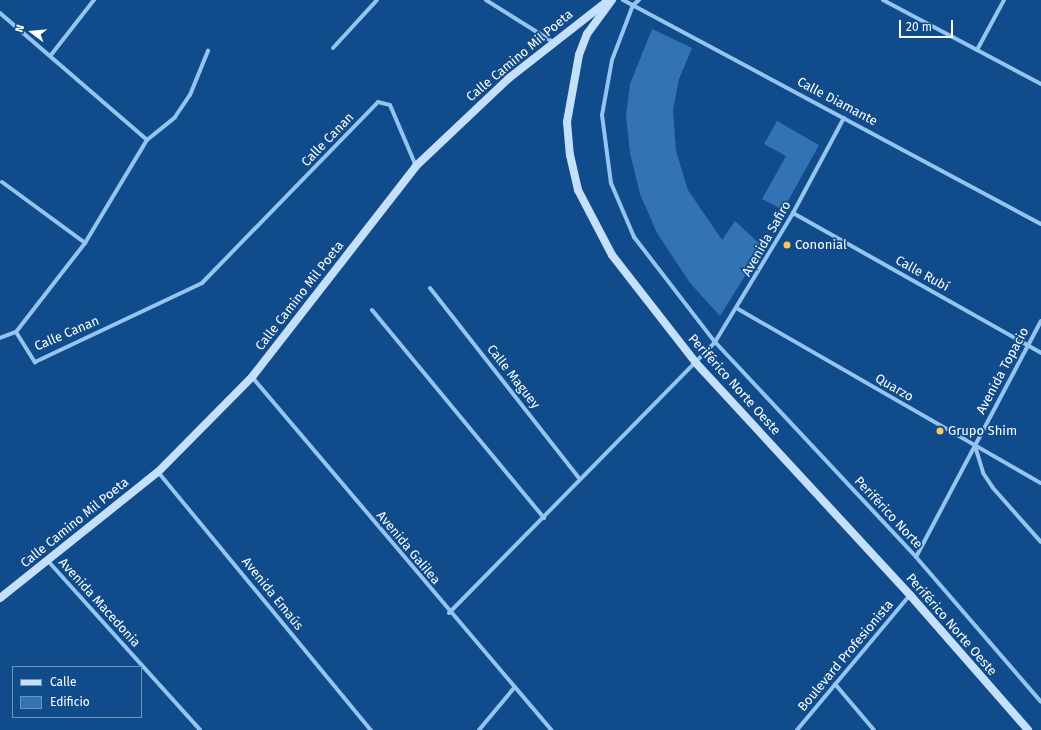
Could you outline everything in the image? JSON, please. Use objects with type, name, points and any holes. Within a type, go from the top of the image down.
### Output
[{"type":"main road","name":"Calle Camino Mil Poeta","points":[[0,598],[48,562],[158,472],[252,377],[416,166],[509,78],[553,42],[610,0]]},
{"type":"main road","name":"Periférico Norte Oeste","points":[[610,0],[587,34],[579,55],[567,122],[570,155],[578,190],[612,256],[696,363],[910,596],[1028,730]]},
{"type":"street","points":[[51,55],[94,0]]},
{"type":"street","points":[[333,48],[377,0]]},
{"type":"street","points":[[486,0],[553,42]]},
{"type":"street","name":"Calle Diamante","points":[[623,0],[1041,224]]},
{"type":"street","points":[[634,5],[639,0]]},
{"type":"street","points":[[883,0],[1041,84]]},
{"type":"street","points":[[976,50],[1004,0]]},
{"type":"street","name":"Periférico Norte","points":[[634,5],[612,60],[602,115],[611,183],[634,237],[715,342],[916,558],[1041,702]]},
{"type":"street","points":[[0,13],[51,55],[148,140]]},
{"type":"street","name":"Calle Canan","points":[[208,51],[190,95],[179,112],[148,140],[85,243],[16,332],[36,362],[202,283],[378,102],[390,105],[416,166]]},
{"type":"street","name":"Avenida Safiro","points":[[449,613],[544,518],[580,479],[696,363],[715,342],[738,310],[793,213],[844,118]]},
{"type":"street","points":[[2,182],[85,243]]},
{"type":"street","name":"Calle Rubí","points":[[793,213],[1041,353]]},
{"type":"street","name":"Calle Maguey","points":[[430,288],[580,479]]},
{"type":"street","points":[[372,310],[544,518]]},
{"type":"street","name":"Quarzo","points":[[738,310],[1041,482]]},
{"type":"street","name":"Avenida Topacio","points":[[916,558],[1041,321]]},
{"type":"street","points":[[0,338],[16,332]]},
{"type":"street","name":"Avenida Galilea","points":[[252,377],[449,613],[551,730]]},
{"type":"street","points":[[975,445],[983,472],[993,488],[1041,542]]},
{"type":"street","name":"Avenida Emaús","points":[[158,472],[371,730]]},
{"type":"street","name":"Avenida Macedonia","points":[[48,562],[200,730]]},
{"type":"street","name":"Boulevard Profesionista","points":[[797,730],[910,596]]},
{"type":"street","points":[[835,684],[874,730]]},
{"type":"street","points":[[480,730],[514,688]]},
{"type":"building","points":[[652,29],[692,48],[679,79],[673,110],[676,151],[688,190],[722,240],[735,221],[763,247],[720,316],[690,283],[657,233],[640,194],[630,153],[626,116],[630,84]]},
{"type":"building","points":[[777,121],[819,145],[783,210],[762,199],[786,156],[764,144]]},
{"type":"place","name":"Cononial","points":[[787,245]]},
{"type":"place","name":"Grupo Shim","points":[[940,431]]}]
